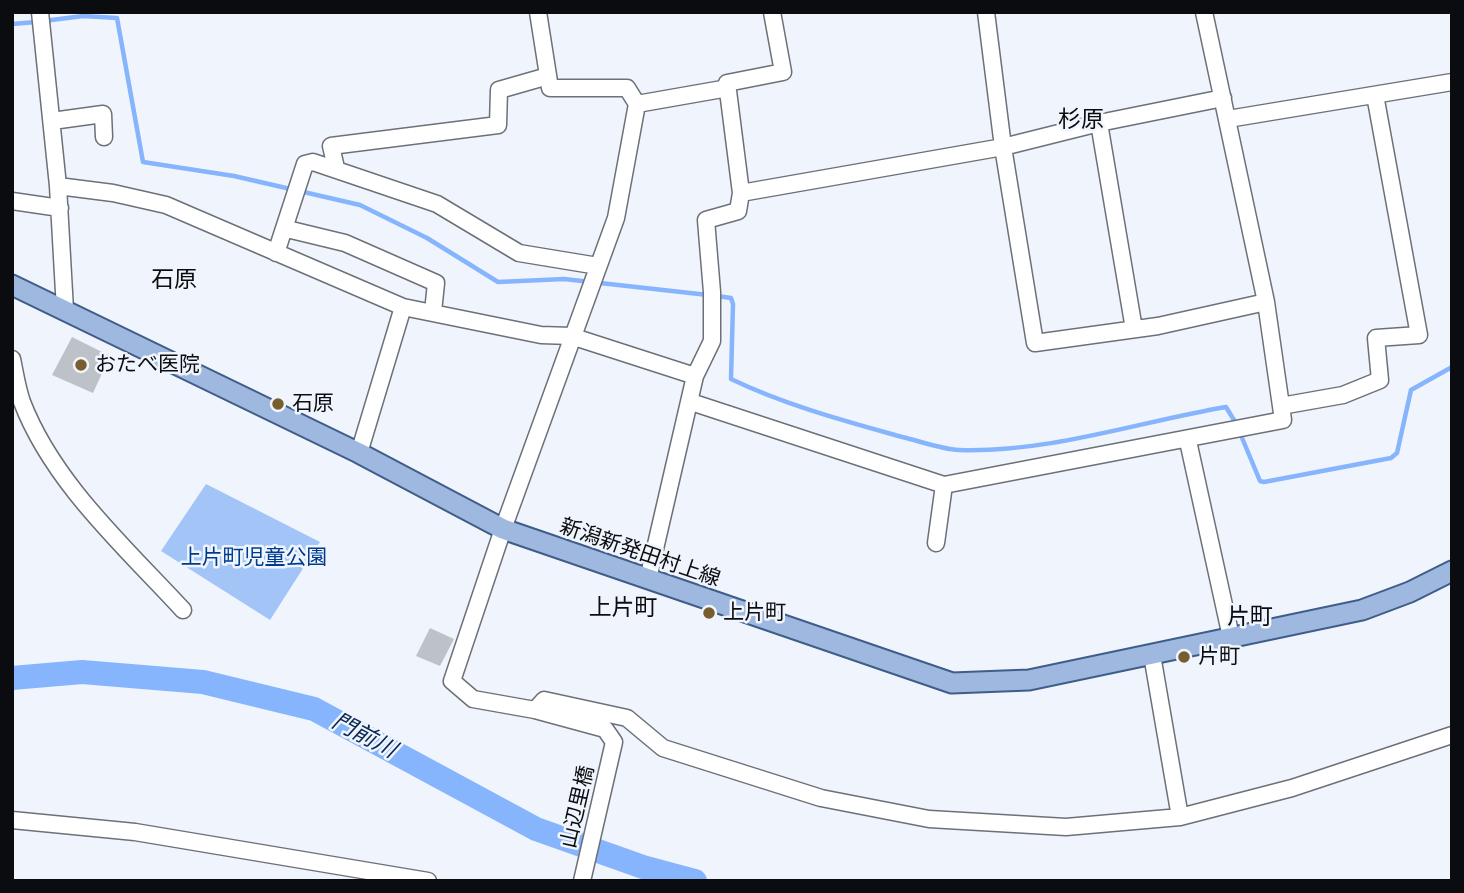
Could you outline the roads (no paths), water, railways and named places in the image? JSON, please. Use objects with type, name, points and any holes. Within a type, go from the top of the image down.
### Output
[{"type":"main road","name":"新潟新発田村上線","points":[[12,285],[359,453],[503,529],[952,683],[1029,680],[1362,610],[1410,592],[1452,571]]},
{"type":"street","points":[[40,12],[60,208],[65,310]]},
{"type":"street","points":[[538,12],[550,88],[627,88],[637,104],[616,218],[503,529],[452,681],[473,699],[535,710],[544,700],[626,718],[663,748],[821,798],[929,819],[1066,827],[1180,817],[1292,788],[1452,735]]},
{"type":"street","points":[[648,579],[695,376],[712,341],[712,292],[706,220],[738,211],[741,193],[727,83],[783,72],[772,12]]},
{"type":"street","points":[[986,12],[1003,147],[1035,343],[1134,329],[1265,302]]},
{"type":"street","points":[[691,402],[944,485],[1188,441],[1283,420],[1265,302],[1204,12]]},
{"type":"street","points":[[336,168],[331,146],[498,125],[499,90],[548,76]]},
{"type":"street","points":[[1228,119],[1452,82]]},
{"type":"street","points":[[637,104],[728,88]]},
{"type":"street","points":[[1281,406],[1343,394],[1380,380],[1376,338],[1419,335],[1375,95]]},
{"type":"street","points":[[741,193],[1003,147],[1099,123],[1223,98]]},
{"type":"street","points":[[52,121],[103,114],[104,137]]},
{"type":"street","points":[[1099,123],[1134,329]]},
{"type":"street","points":[[276,253],[287,229],[304,164],[313,162],[437,204],[519,253],[598,266]]},
{"type":"street","points":[[58,186],[113,193],[166,205],[403,307],[541,334],[572,335],[695,376]]},
{"type":"street","points":[[12,201],[60,208]]},
{"type":"street","points":[[287,229],[345,243],[436,283],[433,312]]},
{"type":"street","points":[[359,453],[403,307]]},
{"type":"street","points":[[12,359],[20,398],[57,467],[95,515],[183,610]]},
{"type":"street","points":[[1188,441],[1231,637]]},
{"type":"street","points":[[936,543],[944,485]]},
{"type":"street","points":[[1152,655],[1180,817]]},
{"type":"street","name":"山辺里橋","points":[[535,710],[605,729],[614,742],[582,881]]},
{"type":"street","points":[[12,820],[135,832],[428,881]]},
{"type":"street","points":[[326,864],[326,881]]},
{"type":"waterway","points":[[44,21],[83,16],[117,18],[143,162],[234,176],[360,205],[427,238],[498,282],[564,279],[708,295]]},
{"type":"waterway","points":[[12,24],[36,22]]},
{"type":"waterway","points":[[717,296],[731,298],[733,304],[731,379],[815,412],[937,447],[959,450],[1026,447],[1226,407],[1237,425]]},
{"type":"waterway","points":[[1240,433],[1260,481],[1264,482],[1391,458],[1397,453],[1411,390],[1452,367]]},
{"type":"waterway","name":"門前川","points":[[12,678],[82,672],[203,682],[314,709],[536,829],[643,867],[695,881]]},
{"type":"place","name":"おたべ医院","points":[[81,365]]},
{"type":"place","name":"石原","points":[[278,404]]},
{"type":"place","name":"上片町","points":[[709,613]]},
{"type":"place","name":"片町","points":[[1184,657]]},
{"type":"district","name":"杉原","points":[[1081,120]]},
{"type":"district","name":"石原","points":[[174,280]]},
{"type":"district","name":"上片町","points":[[623,608]]},
{"type":"district","name":"片町","points":[[1250,617]]},
{"type":"park label","name":"上片町児童公園","points":[[254,558]]}]
